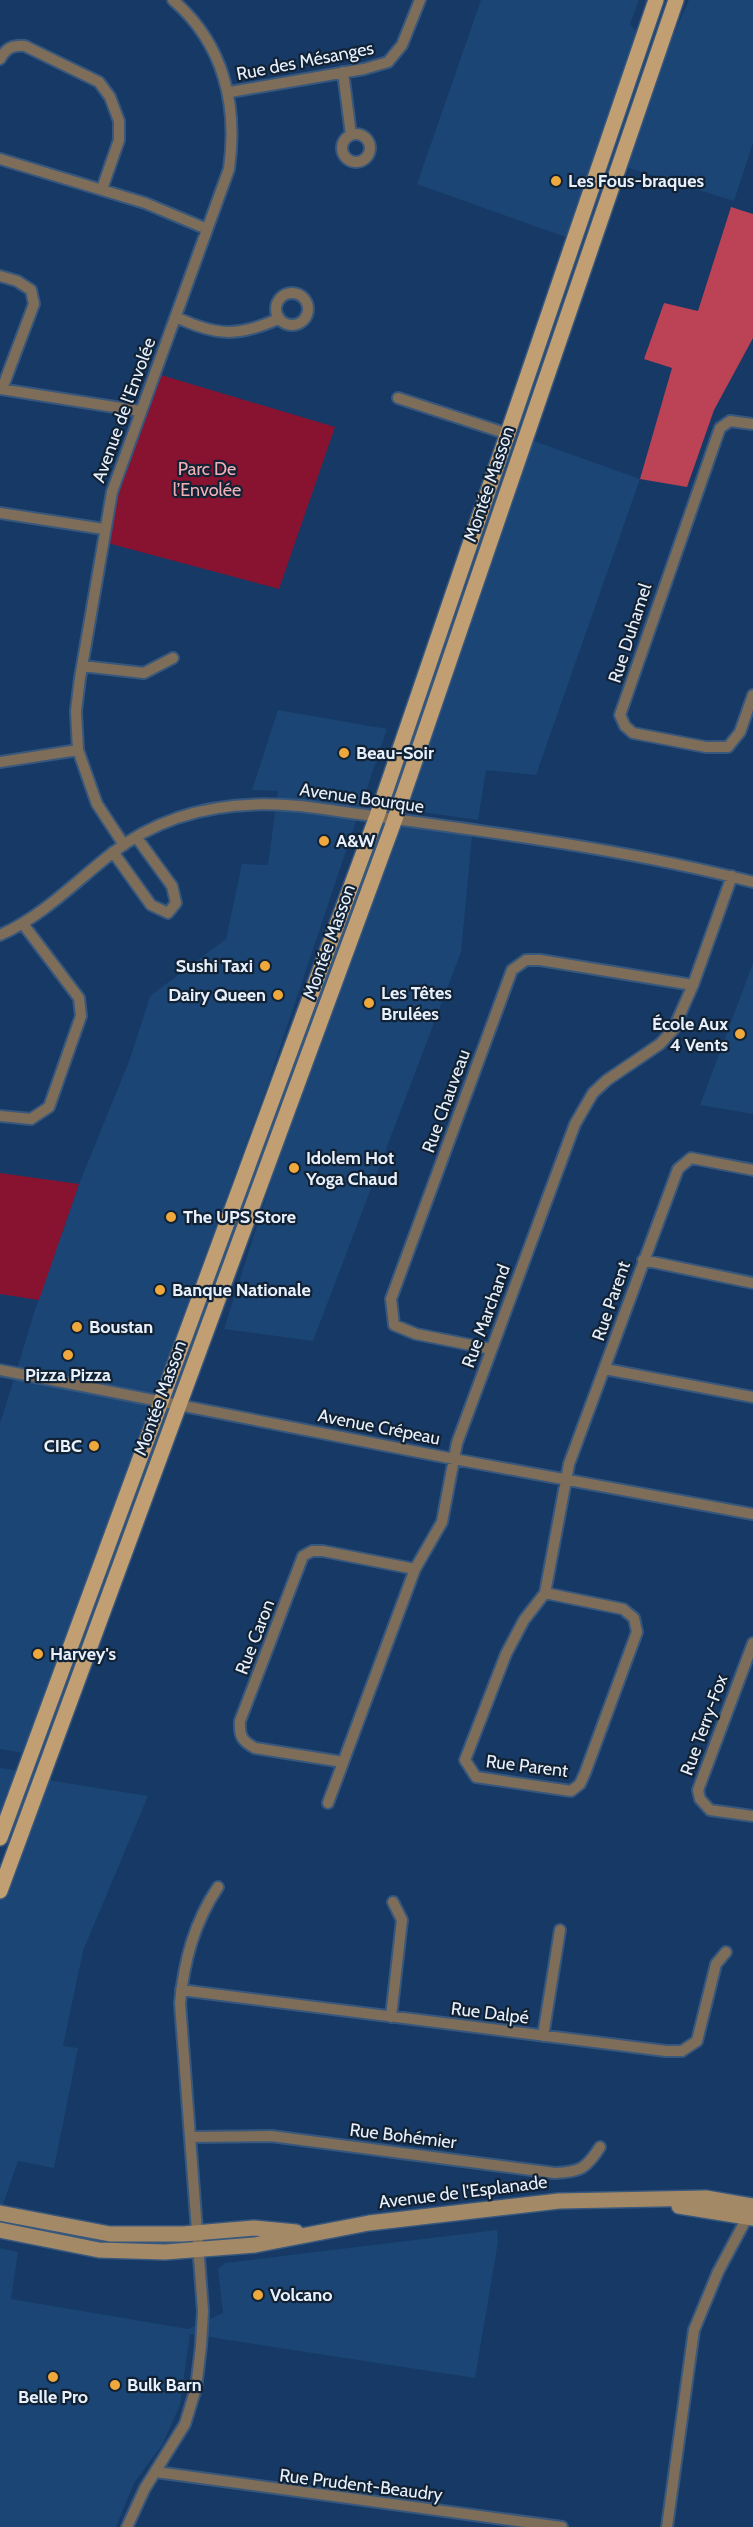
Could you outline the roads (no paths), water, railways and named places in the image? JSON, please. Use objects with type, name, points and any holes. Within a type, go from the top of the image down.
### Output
[{"type":"main road","name":"Montée Masson","points":[[0,1838],[377,816],[656,0]]},
{"type":"main road","name":"Montée Masson","points":[[0,1891],[395,819],[676,0]]},
{"type":"main road","points":[[264,1123],[280,1129]]},
{"type":"street","name":"Avenue de l'Envolée","points":[[124,845],[97,804],[78,750],[76,711],[82,666],[112,492],[229,169],[232,132],[230,92],[205,36],[173,0]]},
{"type":"street","name":"Rue des Mésanges","points":[[230,92],[388,62],[402,45],[420,0]]},
{"type":"street","points":[[0,58],[5,50],[15,45],[25,46],[99,82],[110,97],[119,121],[119,140],[102,189]]},
{"type":"street","points":[[343,72],[351,135]]},
{"type":"street","points":[[0,159],[102,189],[207,228]]},
{"type":"street","points":[[0,276],[17,281],[31,290],[34,304],[1,389],[140,411]]},
{"type":"street","points":[[176,318],[195,326],[240,333],[278,319]]},
{"type":"street","points":[[398,398],[507,434]]},
{"type":"street","name":"Rue Duhamel","points":[[753,424],[730,421],[720,428],[620,715],[625,726],[633,733],[706,747],[728,747],[740,732],[753,694]]},
{"type":"street","points":[[0,513],[104,529]]},
{"type":"street","points":[[82,666],[144,673],[173,658]]},
{"type":"street","points":[[0,762],[78,750]]},
{"type":"street","name":"Avenue Bourque","points":[[0,935],[24,924],[124,845],[161,825],[223,805],[279,803],[377,816],[645,858],[753,882]]},
{"type":"street","points":[[113,852],[151,905],[168,913],[176,903],[172,886],[137,838]]},
{"type":"street","name":"Rue Marchand","points":[[328,1803],[415,1569],[442,1522],[457,1443],[574,1124],[593,1093],[607,1080],[660,1044],[673,1030],[693,985],[732,876]]},
{"type":"street","points":[[0,1116],[30,1119],[49,1107],[81,1016],[79,998],[24,924]]},
{"type":"street","name":"Rue Chauveau","points":[[491,1349],[416,1334],[394,1325],[391,1299],[512,970],[526,960],[540,960],[693,985]]},
{"type":"street","name":"Rue Parent","points":[[545,1593],[623,1609],[634,1618],[637,1632],[585,1773],[580,1784],[571,1791],[476,1777],[465,1760],[506,1654],[524,1620],[545,1593],[569,1464],[678,1169],[691,1158],[753,1170]]},
{"type":"street","points":[[643,1260],[753,1282]]},
{"type":"street","points":[[605,1369],[753,1397]]},
{"type":"street","name":"Avenue Crépeau","points":[[0,1370],[454,1459],[753,1514]]},
{"type":"street","name":"Rue Caron","points":[[343,1762],[255,1748],[244,1742],[239,1733],[240,1721],[303,1556],[312,1551],[323,1551],[415,1569]]},
{"type":"street","name":"Rue Terry-Fox","points":[[753,1643],[698,1790],[700,1799],[710,1810],[753,1816]]},
{"type":"street","points":[[127,2527],[138,2501],[185,2424],[196,2388],[203,2324],[181,1990],[188,1949],[204,1907],[218,1887]]},
{"type":"street","points":[[391,2017],[402,1920],[393,1902]]},
{"type":"street","points":[[543,2036],[560,1930]]},
{"type":"street","name":"Rue Dalpé","points":[[181,1990],[666,2051],[682,2051],[690,2048],[697,2041],[716,1964],[726,1952]]},
{"type":"street","name":"Rue Bohémier","points":[[190,2137],[271,2136],[555,2174],[577,2172],[592,2160],[600,2147]]},
{"type":"street","name":"Avenue de l'Esplanade","points":[[0,2230],[99,2250],[198,2250],[255,2245],[308,2233],[376,2222],[530,2204],[622,2199],[752,2212]]},
{"type":"street","points":[[667,2527],[694,2330],[718,2272],[752,2212]]},
{"type":"street","name":"Avenue de l'Esplanade","points":[[0,2213],[104,2234],[196,2233],[255,2228],[308,2233]]},
{"type":"street","name":"Rue Prudent-Beaudry","points":[[156,2472],[562,2527]]},
{"type":"place","name":"Les Fous-braques","points":[[556,181]]},
{"type":"place","name":"Beau-Soir","points":[[344,753]]},
{"type":"place","name":"A&W","points":[[324,841]]},
{"type":"place","name":"Sushi Taxi","points":[[265,966]]},
{"type":"place","name":"Dairy Queen","points":[[278,995]]},
{"type":"place","name":"Les Têtes Brulées","points":[[369,1003]]},
{"type":"place","name":"École Aux 4 Vents","points":[[740,1034]]},
{"type":"place","name":"Idolem Hot Yoga Chaud","points":[[294,1168]]},
{"type":"place","name":"The UPS Store","points":[[171,1217]]},
{"type":"place","name":"Banque Nationale","points":[[160,1290]]},
{"type":"place","name":"Boustan","points":[[77,1327]]},
{"type":"place","name":"Pizza Pizza","points":[[68,1355]]},
{"type":"place","name":"CIBC","points":[[94,1446]]},
{"type":"place","name":"Harvey's","points":[[38,1654]]},
{"type":"place","name":"Volcano","points":[[258,2295]]},
{"type":"place","name":"Belle Pro","points":[[53,2377]]},
{"type":"place","name":"Bulk Barn","points":[[115,2385]]},
{"type":"park label","name":"Parc De l’Envolée","points":[[207,479]]}]
